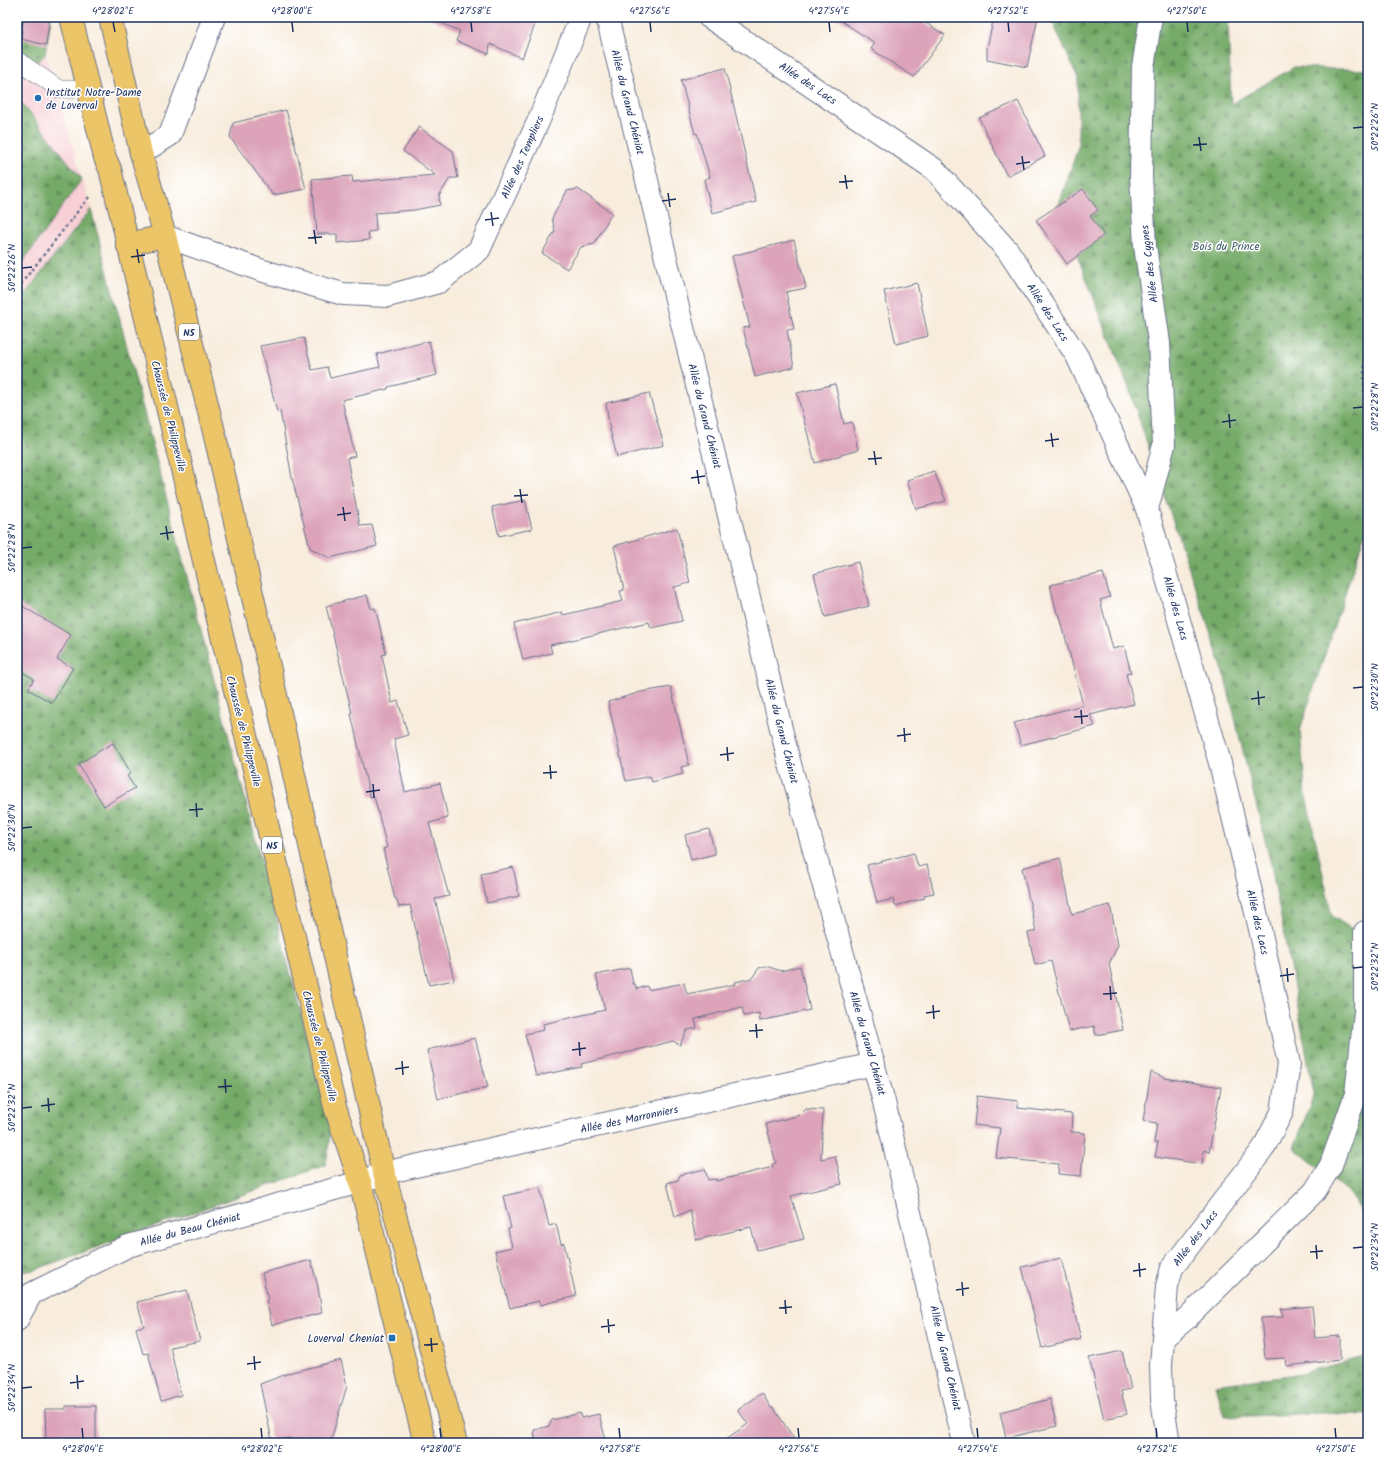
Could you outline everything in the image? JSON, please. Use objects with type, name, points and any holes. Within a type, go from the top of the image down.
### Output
[{"type":"main road","name":"Chaussée de Philippeville","points":[[70,17],[108,164],[335,1107],[360,1182],[425,1443]]},
{"type":"main road","name":"N5","points":[[110,17],[141,152],[165,236],[213,428],[276,696],[384,1173],[456,1443]]},
{"type":"main road","points":[[108,164],[141,152]]},
{"type":"main road","points":[[127,244],[165,236]]},
{"type":"street","points":[[141,152],[170,135],[214,17]]},
{"type":"street","name":"Allée des Templiers","points":[[165,236],[260,270],[343,294],[388,296],[439,282],[479,250],[538,122],[581,17]]},
{"type":"street","name":"Allée du Grand Chéniat","points":[[607,17],[788,758],[874,1064],[955,1397],[964,1443]]},
{"type":"street","name":"Allée des Lacs","points":[[709,17],[934,169],[1008,251],[1077,356],[1147,509],[1220,763],[1260,929],[1289,1064],[1282,1112],[1264,1149],[1172,1268],[1167,1286],[1161,1365],[1162,1400],[1168,1443]]},
{"type":"street","name":"Allée des Cygnes","points":[[1147,509],[1164,446],[1159,342],[1145,246],[1141,176],[1143,67],[1151,17]]},
{"type":"street","points":[[1164,1337],[1187,1318],[1315,1191],[1331,1165],[1356,1094],[1365,1012],[1365,932]]},
{"type":"street","name":"Allée des Marronniers","points":[[384,1173],[874,1064]]},
{"type":"street","name":"Allée du Beau Chéniat","points":[[17,1320],[31,1294],[128,1246],[360,1182],[384,1173]]},
{"type":"lane","points":[[17,60],[59,89],[89,90]]},
{"type":"path","points":[[17,289],[108,164]]},
{"type":"path","points":[[1368,197],[1366,220],[1364,388],[1368,427]]},
{"type":"shaded area","name":"Institut Notre-Dame de Loverval","points":[[17,17],[35,17],[91,209],[17,304]]},
{"type":"green space","points":[[17,17],[51,18],[45,55],[17,80]]},
{"type":"green space","name":"Bois du Prince","points":[[1050,17],[1228,17],[1231,104],[1294,67],[1368,70],[1367,527],[1300,730],[1306,796],[1332,916],[1350,928],[1368,926],[1368,1224],[1351,1194],[1294,1148],[1314,1094],[1271,865],[1224,674],[1127,383],[1058,207],[1078,147],[1078,78]]},
{"type":"green space","points":[[17,97],[82,179],[17,270]]},
{"type":"green space","points":[[91,209],[331,1128],[326,1165],[34,1270],[17,1273],[17,304]]},
{"type":"green space","points":[[1368,1356],[1368,1415],[1322,1413],[1224,1417],[1215,1385],[1296,1374]]},
{"type":"building","points":[[24,17],[50,17],[46,45],[21,39]]},
{"type":"building","points":[[427,17],[538,17],[522,58],[490,44],[489,54],[456,41],[460,31]]},
{"type":"building","points":[[835,17],[916,17],[945,35],[914,77],[871,49],[875,43]]},
{"type":"building","points":[[994,17],[1038,17],[1027,67],[987,59],[987,48]]},
{"type":"building","points":[[725,68],[756,202],[712,213],[704,179],[710,177],[697,133],[695,134],[681,80]]},
{"type":"building","points":[[1018,101],[1045,156],[1007,176],[979,118]]},
{"type":"building","points":[[286,110],[306,189],[273,195],[230,137],[233,123]]},
{"type":"building","points":[[419,127],[453,151],[458,178],[450,178],[439,196],[440,205],[414,210],[375,213],[376,231],[368,232],[369,240],[337,243],[337,234],[317,234],[312,179],[352,176],[353,182],[435,175],[403,151]]},
{"type":"building","points":[[578,189],[612,213],[594,244],[581,247],[567,269],[542,253],[555,231],[552,218],[567,191]]},
{"type":"building","points":[[1083,189],[1098,210],[1090,216],[1104,235],[1067,264],[1036,220]]},
{"type":"building","points":[[794,240],[806,288],[786,292],[794,329],[787,330],[794,367],[755,377],[743,328],[750,327],[732,256]]},
{"type":"building","points":[[917,283],[928,336],[896,344],[884,291]]},
{"type":"building","points":[[304,338],[312,370],[327,367],[330,378],[380,367],[377,354],[429,341],[437,375],[342,400],[355,456],[347,458],[360,526],[372,525],[377,546],[330,558],[310,548],[292,478],[280,411],[277,412],[260,346]]},
{"type":"building","points":[[835,384],[844,424],[852,422],[858,450],[815,463],[797,393]]},
{"type":"building","points":[[649,393],[664,445],[617,457],[609,425],[606,403]]},
{"type":"building","points":[[934,471],[946,501],[916,509],[907,480]]},
{"type":"building","points":[[525,500],[532,529],[499,536],[492,507]]},
{"type":"building","points":[[677,528],[690,583],[674,587],[682,621],[651,628],[649,622],[550,645],[552,653],[523,660],[514,624],[562,612],[563,615],[623,601],[620,591],[624,590],[614,546]]},
{"type":"building","points":[[858,562],[869,606],[825,617],[814,574]]},
{"type":"building","points":[[1103,573],[1110,597],[1100,600],[1113,649],[1124,646],[1131,673],[1126,674],[1134,704],[1090,715],[1095,726],[1021,745],[1014,723],[1083,705],[1059,613],[1057,613],[1050,585]]},
{"type":"building","points":[[367,595],[371,609],[375,608],[379,623],[386,654],[382,655],[392,703],[398,701],[408,735],[394,739],[405,792],[440,783],[448,818],[429,823],[449,896],[435,899],[454,980],[429,985],[410,905],[399,907],[396,898],[395,899],[383,849],[387,848],[374,796],[370,797],[352,713],[326,606]]},
{"type":"building","points":[[17,603],[71,635],[57,659],[73,668],[52,703],[28,689],[34,679],[17,669]]},
{"type":"building","points":[[671,687],[689,765],[681,767],[683,774],[652,782],[650,776],[626,781],[608,702],[641,692]]},
{"type":"building","points":[[113,743],[131,773],[127,776],[135,788],[104,806],[78,764]]},
{"type":"building","points":[[709,829],[715,854],[691,860],[685,835]]},
{"type":"building","points":[[914,853],[918,867],[927,865],[934,893],[924,895],[925,898],[895,906],[893,899],[877,903],[867,865]]},
{"type":"building","points":[[1060,858],[1072,914],[1110,905],[1118,945],[1109,964],[1123,1030],[1096,1035],[1094,1026],[1069,1031],[1051,961],[1035,965],[1028,933],[1036,931],[1022,868]]},
{"type":"building","points":[[513,867],[519,896],[487,903],[481,874]]},
{"type":"building","points":[[766,966],[781,971],[800,966],[810,1010],[760,1021],[759,1013],[744,1016],[742,1007],[695,1019],[697,1028],[687,1030],[680,1045],[673,1041],[581,1064],[582,1067],[536,1076],[525,1034],[544,1030],[543,1024],[605,1010],[596,975],[630,968],[633,984],[635,984],[637,989],[647,986],[648,990],[684,983],[687,994],[736,984],[735,982],[752,978],[759,968]]},
{"type":"building","points":[[475,1038],[488,1087],[438,1099],[427,1050]]},
{"type":"building","points":[[1151,1072],[1165,1078],[1221,1087],[1209,1152],[1204,1150],[1202,1164],[1155,1157],[1158,1143],[1154,1143],[1157,1123],[1143,1121]]},
{"type":"building","points":[[977,1096],[1018,1101],[1018,1108],[1072,1114],[1071,1132],[1085,1133],[1081,1176],[1058,1174],[1059,1164],[996,1158],[1000,1128],[974,1125]]},
{"type":"building","points":[[806,1109],[823,1110],[821,1159],[835,1156],[842,1184],[791,1196],[804,1239],[757,1250],[751,1227],[696,1240],[690,1210],[675,1217],[667,1183],[678,1180],[680,1175],[705,1169],[708,1180],[716,1179],[716,1181],[773,1167],[772,1164],[776,1163],[766,1124],[800,1115]]},
{"type":"building","points":[[540,1188],[549,1226],[556,1224],[561,1244],[564,1243],[576,1296],[540,1305],[539,1301],[510,1308],[495,1251],[512,1247],[508,1229],[511,1228],[503,1196]]},
{"type":"building","points":[[1061,1258],[1081,1339],[1042,1348],[1022,1267]]},
{"type":"building","points":[[311,1260],[318,1287],[322,1313],[272,1325],[262,1273]]},
{"type":"building","points":[[187,1290],[200,1341],[170,1347],[181,1395],[161,1401],[148,1353],[143,1354],[136,1328],[144,1326],[137,1302]]},
{"type":"building","points":[[1312,1306],[1315,1338],[1340,1336],[1340,1360],[1286,1366],[1285,1358],[1265,1359],[1261,1318],[1283,1317],[1281,1309]]},
{"type":"building","points":[[1122,1351],[1131,1389],[1121,1391],[1127,1414],[1104,1419],[1089,1358]]},
{"type":"building","points":[[341,1360],[347,1386],[330,1443],[291,1443],[290,1438],[272,1441],[260,1384],[292,1372]]},
{"type":"building","points":[[762,1393],[771,1408],[773,1407],[797,1443],[720,1443],[748,1424],[738,1410]]},
{"type":"building","points":[[1050,1399],[1057,1426],[1006,1438],[1000,1412]]},
{"type":"building","points":[[66,1406],[96,1406],[96,1443],[46,1443],[45,1409],[66,1409]]},
{"type":"building","points":[[580,1413],[581,1418],[599,1414],[605,1437],[603,1437],[604,1443],[536,1443],[534,1430],[549,1426],[552,1420]]},
{"type":"place","name":"Institut Notre-Dame de Loverval","points":[[38,98]]},
{"type":"place","name":"Loverval Cheniat","points":[[392,1338]]}]
